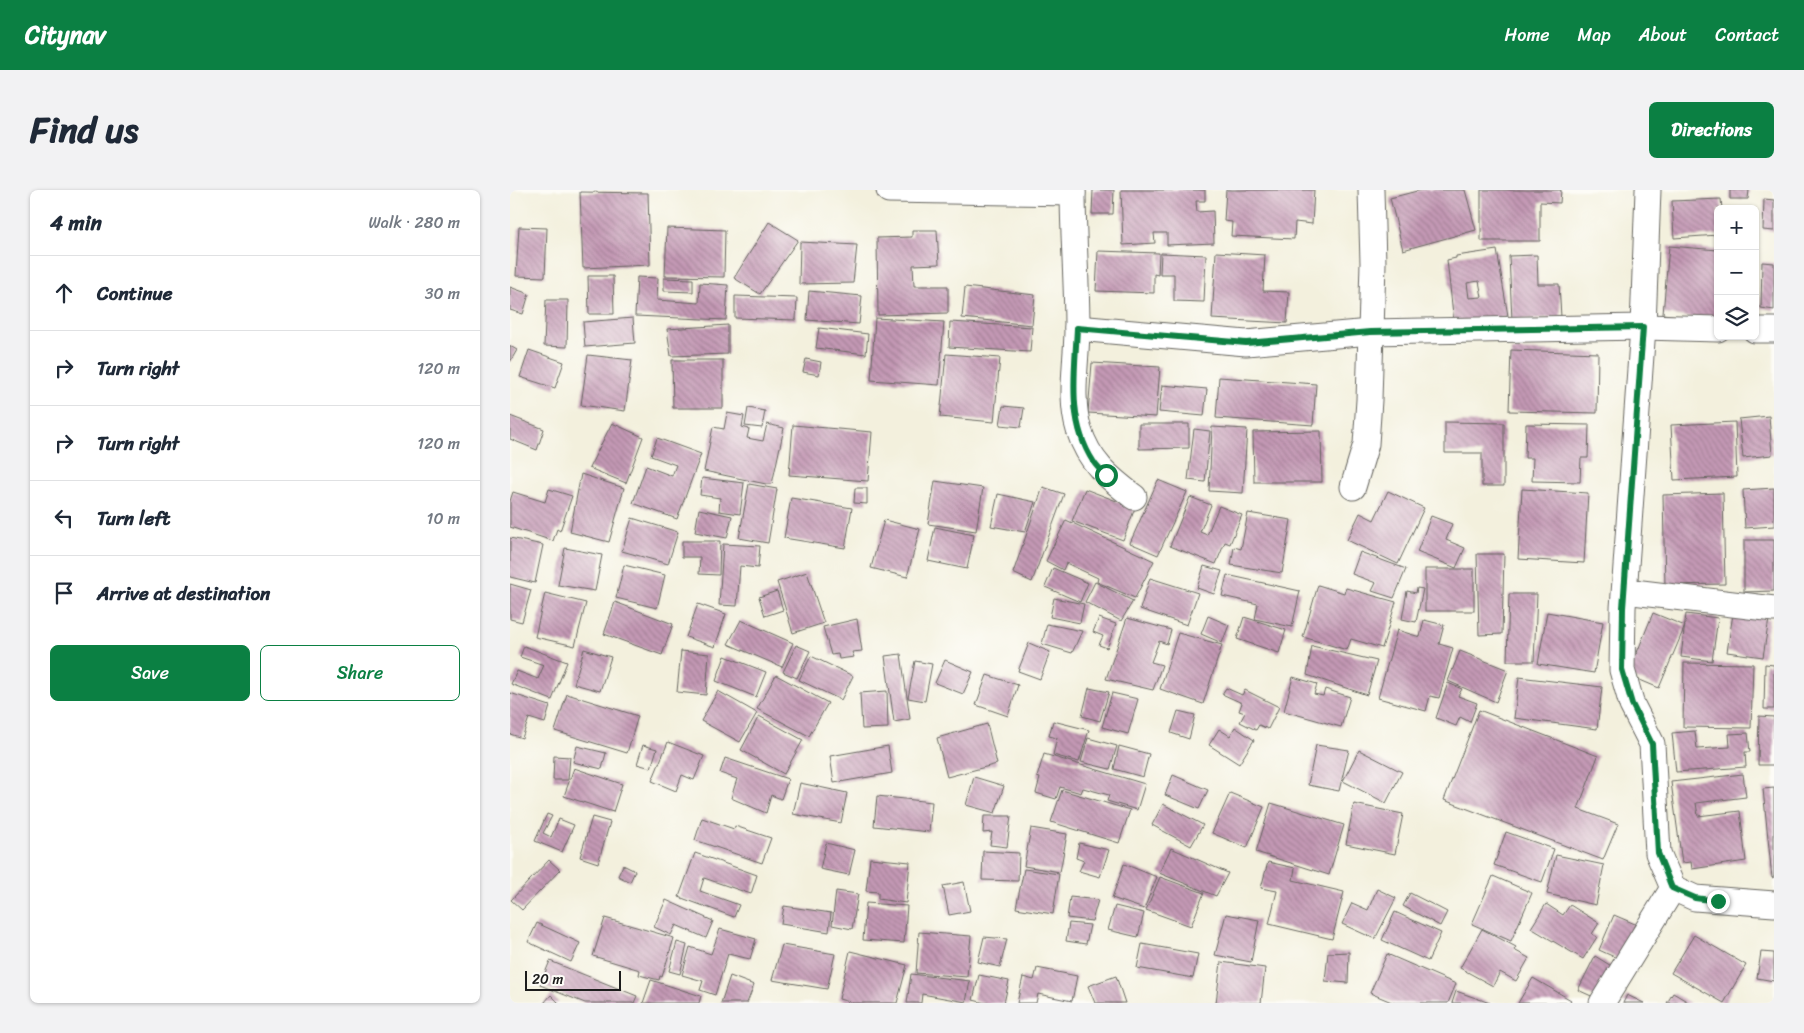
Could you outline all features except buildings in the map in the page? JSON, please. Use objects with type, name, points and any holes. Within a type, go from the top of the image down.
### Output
[{"type":"street","points":[[889,190],[1073,192],[1077,328],[1074,405],[1079,430],[1093,460],[1106,475],[1134,497]]},
{"type":"street","points":[[1353,487],[1366,444],[1369,400],[1372,263],[1371,190]]},
{"type":"street","points":[[1648,190],[1643,327],[1623,608],[1622,670],[1632,704],[1652,744],[1658,853],[1672,888],[1695,898],[1774,904]]},
{"type":"street","points":[[1077,328],[1246,343],[1370,332],[1643,327],[1714,329]]},
{"type":"street","points":[[1759,330],[1774,330]]},
{"type":"street","points":[[1625,591],[1774,609]]},
{"type":"street","points":[[1602,1003],[1672,888]]},
{"type":"route","points":[[1106,475],[1093,460],[1079,430],[1074,405],[1077,328],[1246,343],[1370,332],[1643,327],[1623,608],[1622,670],[1632,704],[1652,744],[1658,853],[1672,888],[1695,898],[1718,901]]}]
